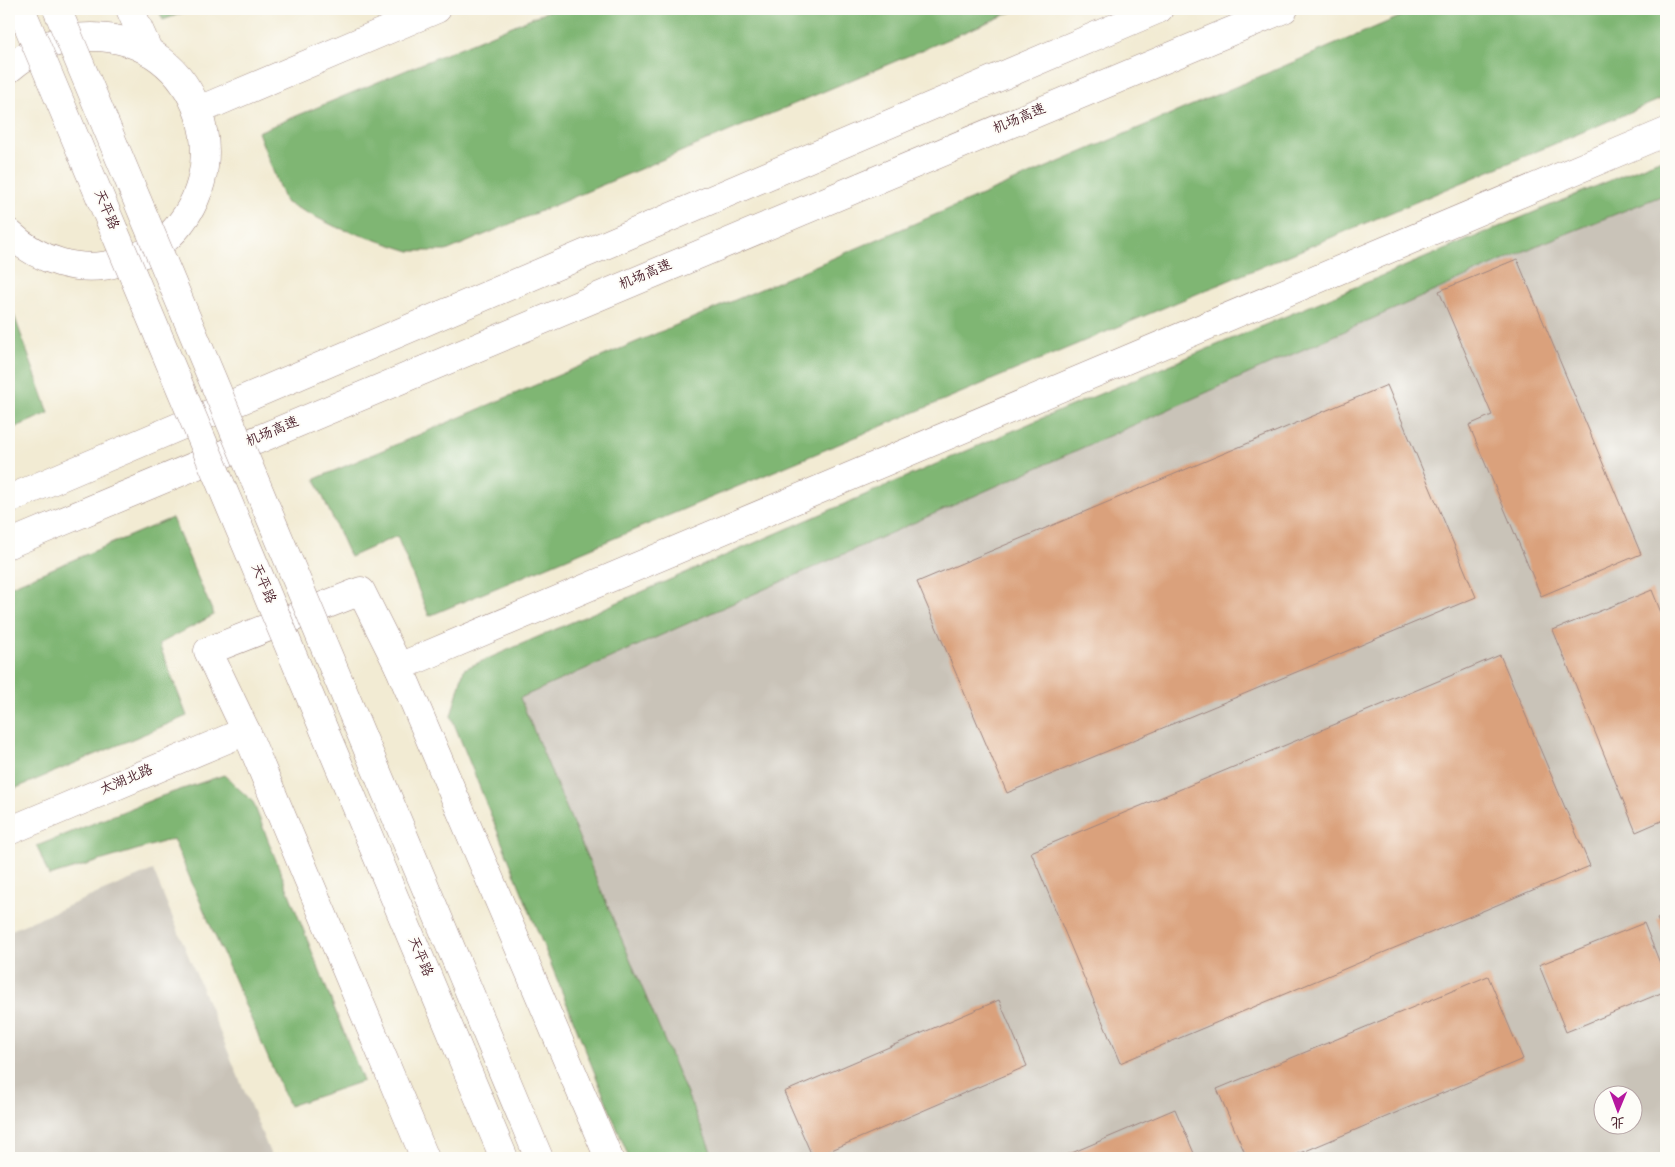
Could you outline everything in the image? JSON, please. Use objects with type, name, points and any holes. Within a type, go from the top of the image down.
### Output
[{"type":"main road","name":"天平路","points":[[20,9],[504,1158]]},
{"type":"main road","points":[[57,9],[540,1158]]},
{"type":"main road","points":[[130,9],[149,52]]},
{"type":"main road","points":[[198,110],[437,9]]},
{"type":"main road","points":[[9,499],[1159,9]]},
{"type":"main road","name":"机场高速","points":[[9,544],[1284,9]]},
{"type":"main road","points":[[9,69],[29,53],[52,42],[76,36],[101,36],[126,41],[149,52],[179,76],[198,110],[205,134],[206,151],[201,184],[192,207],[178,227],[160,244],[138,256],[115,264],[90,267],[65,264],[42,256],[20,244],[9,233]]},
{"type":"main road","points":[[399,667],[1666,132]]},
{"type":"main road","points":[[425,1158],[246,731],[208,651],[361,591],[399,667],[609,1158]]},
{"type":"main road","name":"太湖北路","points":[[9,831],[246,731]]},
{"type":"shaded area","points":[[1666,194],[1666,1158],[714,1158],[520,698],[1538,245]]},
{"type":"shaded area","points":[[153,870],[272,1158],[9,1158],[9,931]]},
{"type":"green space","points":[[158,9],[193,9],[163,20]]},
{"type":"green space","points":[[553,9],[1019,9],[446,251],[410,251],[336,227],[285,202],[258,132]]},
{"type":"green space","points":[[1418,9],[1666,9],[1666,97],[429,616],[397,536],[350,557],[315,479]]},
{"type":"green space","points":[[1666,157],[1666,194],[1538,245],[520,698],[714,1158],[629,1158],[451,716],[464,669],[1040,419]]},
{"type":"green space","points":[[9,301],[49,413],[9,430]]},
{"type":"green space","points":[[172,518],[214,615],[159,644],[187,716],[9,791],[9,587]]},
{"type":"green space","points":[[224,775],[253,802],[363,1081],[289,1106],[173,839],[49,876],[37,846],[159,797]]},
{"type":"building","points":[[1517,259],[1641,554],[1541,596],[1469,425],[1492,415],[1439,291]]},
{"type":"building","points":[[1387,385],[1476,597],[1007,793],[917,582]]},
{"type":"building","points":[[1652,590],[1666,625],[1666,819],[1636,832],[1553,630]]},
{"type":"building","points":[[1500,655],[1590,866],[1120,1063],[1031,852]]},
{"type":"building","points":[[1666,916],[1666,941],[1657,919]]},
{"type":"building","points":[[1644,923],[1666,978],[1666,991],[1566,1032],[1539,965]]},
{"type":"building","points":[[1488,976],[1523,1059],[1289,1158],[1247,1158],[1217,1089]]},
{"type":"building","points":[[999,1000],[1027,1066],[813,1158],[784,1092]]},
{"type":"building","points":[[1175,1109],[1196,1158],[1060,1158]]}]
